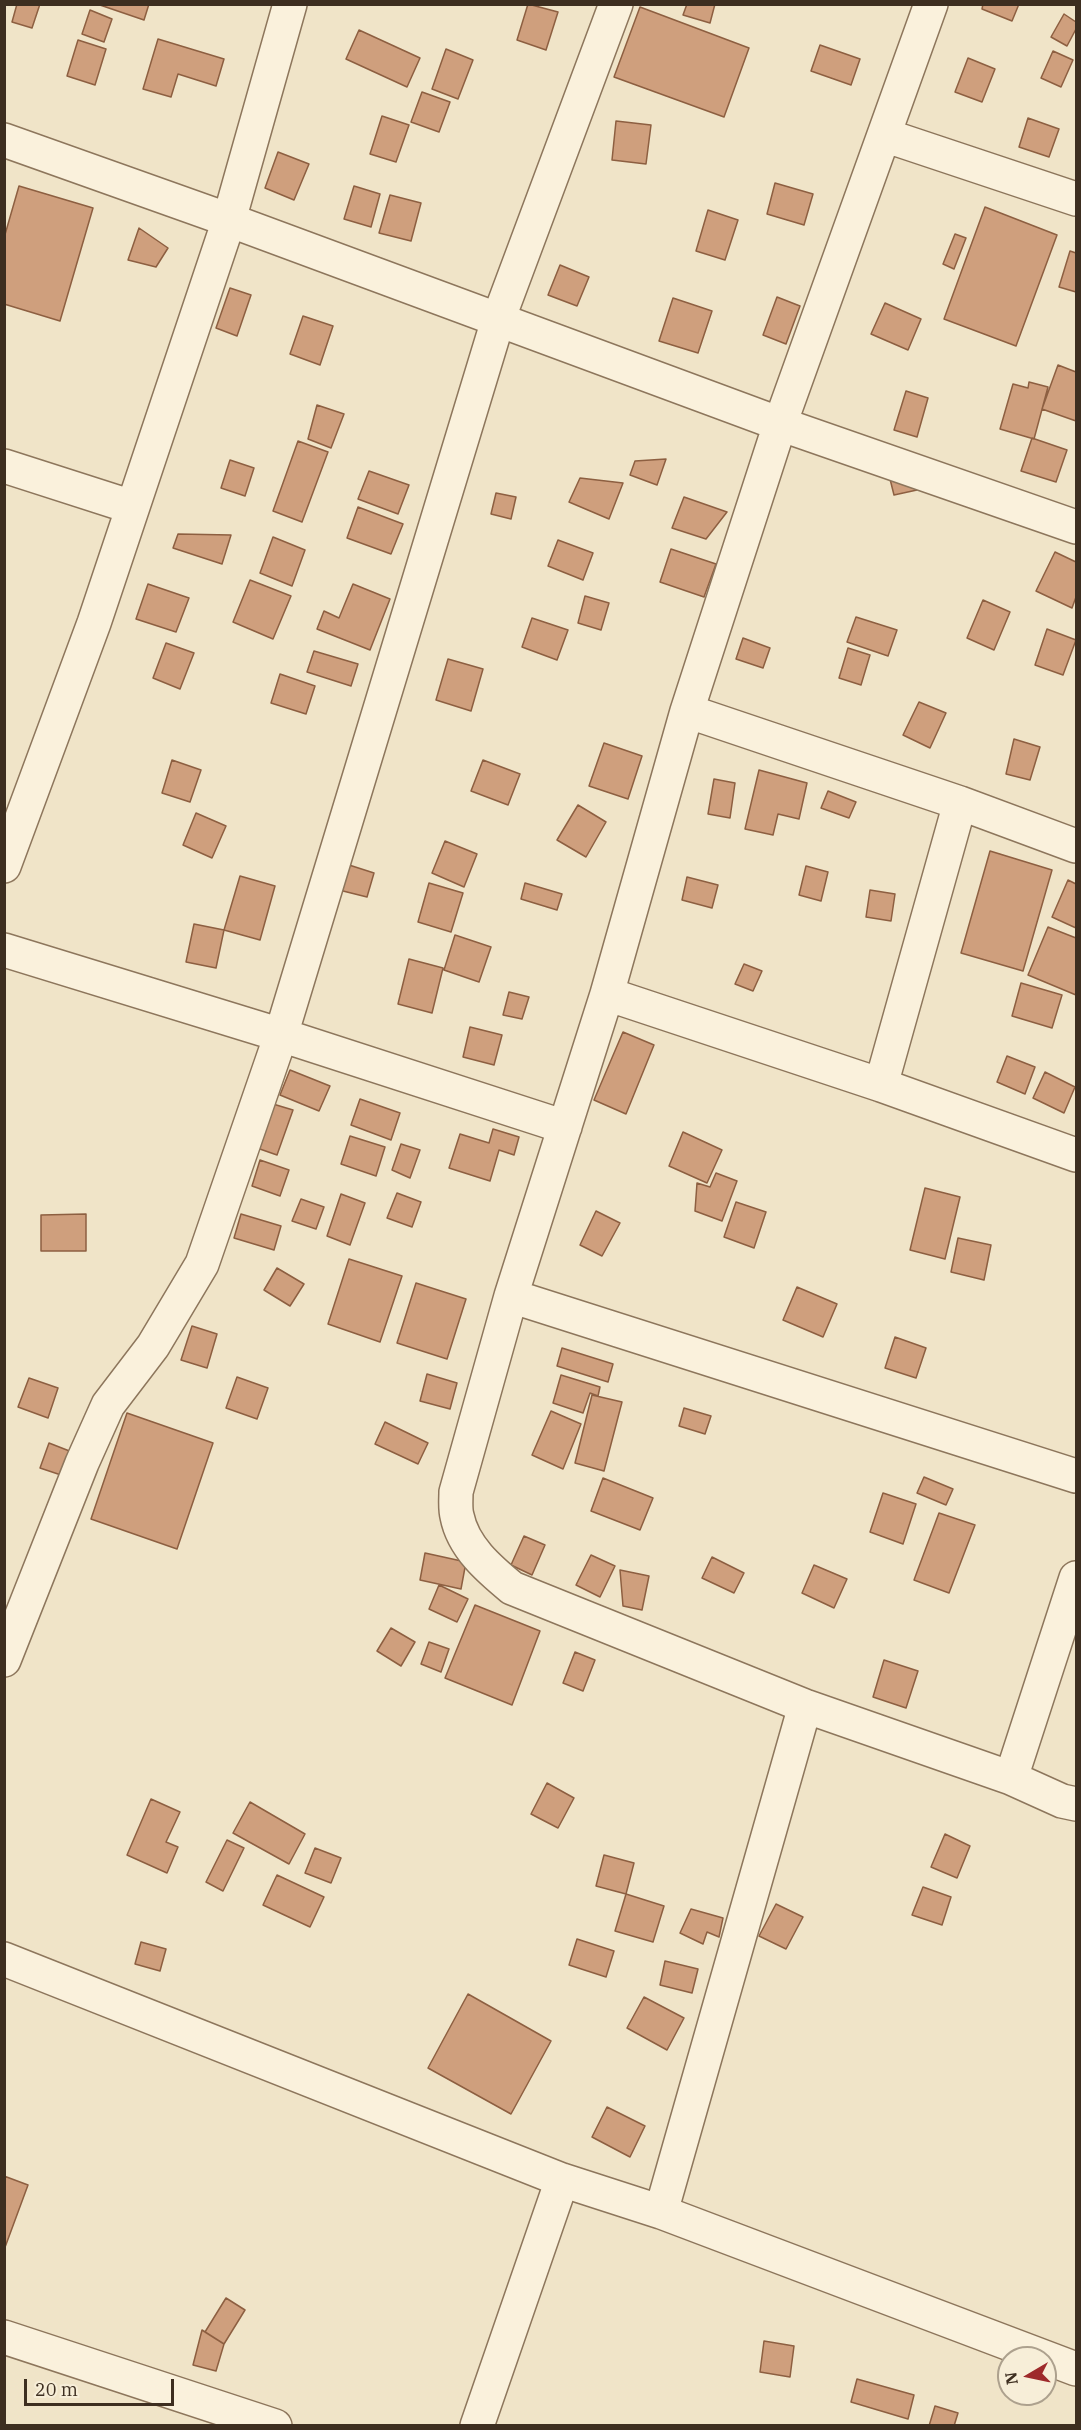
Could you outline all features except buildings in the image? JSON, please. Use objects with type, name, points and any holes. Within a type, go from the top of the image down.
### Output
[{"type":"street","points":[[4,866],[94,623],[229,220],[290,4]]},
{"type":"street","points":[[4,1660],[82,1463],[108,1405],[153,1346],[202,1264],[281,1035],[498,320],[616,4]]},
{"type":"street","points":[[931,4],[780,424],[687,711],[607,994],[511,1296],[456,1492],[456,1516],[467,1542],[484,1565],[512,1588],[805,1706],[1011,1778],[1077,1804]]},
{"type":"street","points":[[884,135],[1077,199]]},
{"type":"street","points":[[4,140],[229,220],[780,424],[1077,527]]},
{"type":"street","points":[[4,466],[132,507]]},
{"type":"street","points":[[687,711],[960,803],[1077,846]]},
{"type":"street","points":[[881,1085],[960,803]]},
{"type":"street","points":[[4,950],[281,1035],[565,1127]]},
{"type":"street","points":[[607,994],[881,1085],[1077,1155]]},
{"type":"street","points":[[511,1296],[1077,1476]]},
{"type":"street","points":[[1011,1778],[1077,1578]]},
{"type":"street","points":[[661,2212],[805,1706]]},
{"type":"street","points":[[4,1959],[562,2180],[661,2212],[1077,2369]]},
{"type":"street","points":[[477,2426],[562,2180]]},
{"type":"street","points":[[4,2337],[275,2426]]}]
